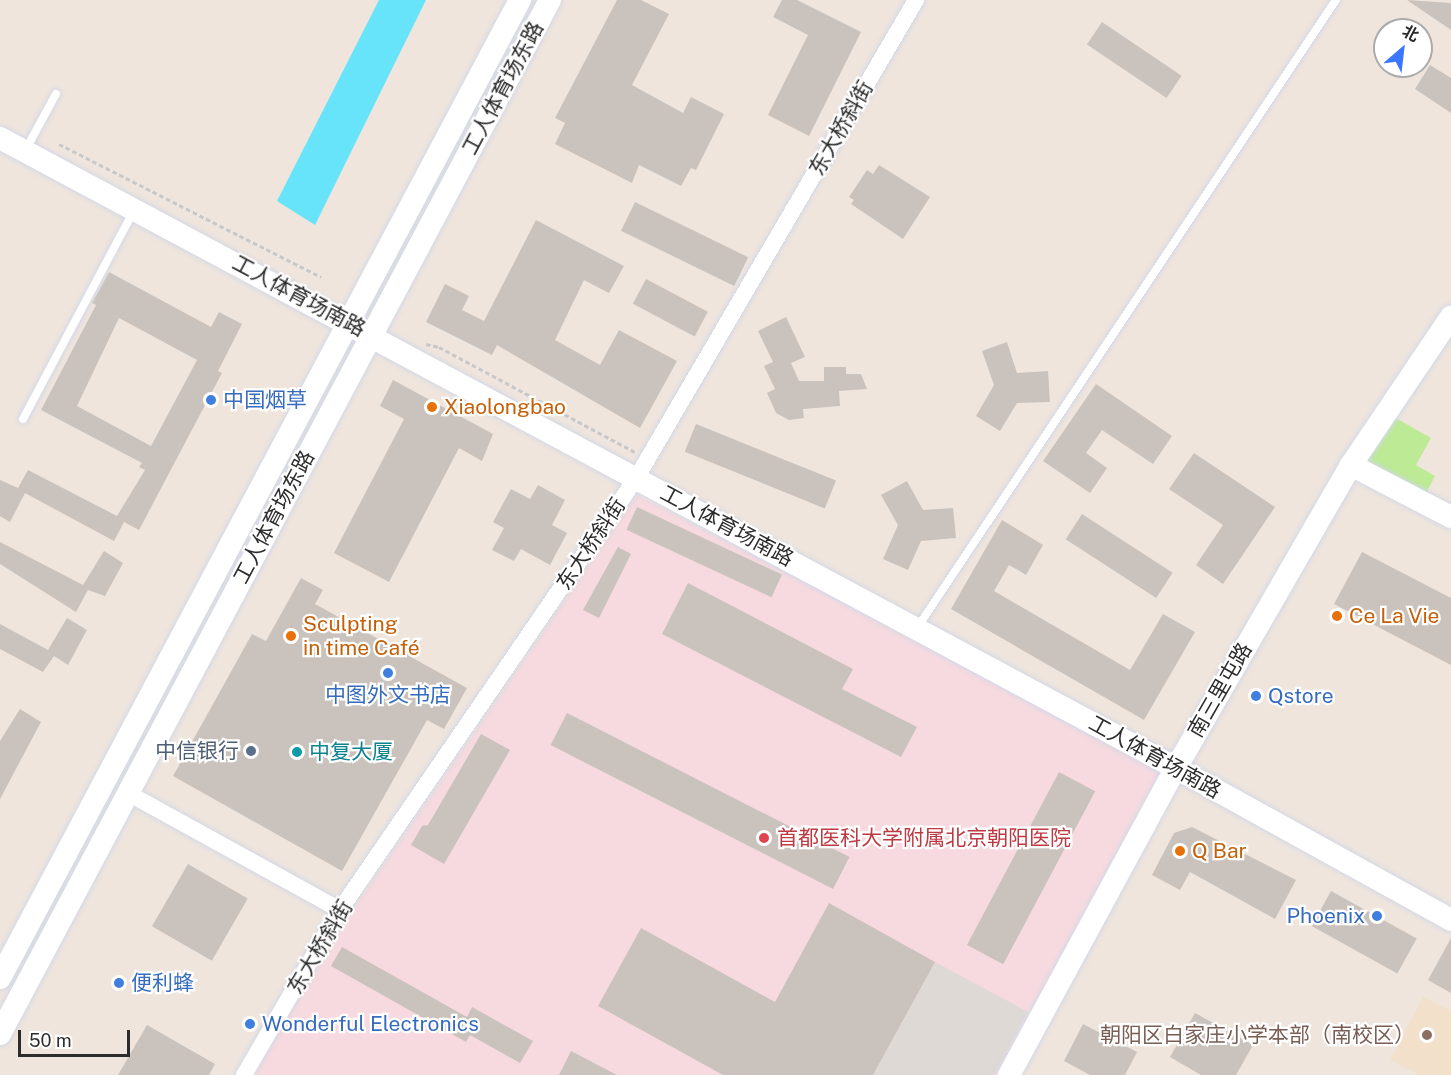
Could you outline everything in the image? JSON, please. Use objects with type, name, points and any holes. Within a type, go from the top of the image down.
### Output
[{"type":"street","name":"工人体育场东路","points":[[0,978],[520,0]]},
{"type":"street","name":"工人体育场东路","points":[[0,1034],[550,0]]},
{"type":"street","name":"东大桥斜街","points":[[244,1075],[340,910],[637,477],[916,0]]},
{"type":"street","name":"工人体育场南路","points":[[0,138],[350,322],[1176,768],[1451,920]]},
{"type":"street","name":"南三里屯路","points":[[1009,1075],[1176,768],[1351,465],[1451,317]]},
{"type":"street","points":[[1351,465],[1451,517]]},
{"type":"street","points":[[128,793],[340,910]]},
{"type":"lane","points":[[916,628],[1336,0]]},
{"type":"lane","points":[[25,151],[56,94]]},
{"type":"lane","points":[[24,419],[134,209]]},
{"type":"path","points":[[59,144],[321,277]]},
{"type":"path","points":[[416,342],[439,347],[635,450],[637,477]]},
{"type":"shaded area","name":"首都医科大学附属北京朝阳医院","points":[[637,495],[1162,768],[998,1075],[247,1075],[355,907]]},
{"type":"shaded area","points":[[935,962],[1028,1012],[994,1075],[873,1075]]},
{"type":"shaded area","name":"朝阳区白家庄小学本部（南校区）","points":[[1423,997],[1451,1011],[1451,1075],[1419,1075],[1390,1060]]},
{"type":"green space","points":[[1394,417],[1431,438],[1416,465],[1435,476],[1425,495],[1362,461]]},
{"type":"water","points":[[379,0],[426,0],[315,225],[277,201]]},
{"type":"building","points":[[617,0],[641,0],[669,14],[632,85],[683,113],[691,97],[724,114],[696,170],[691,168],[681,186],[639,165],[632,183],[555,144],[565,123],[555,118]]},
{"type":"building","points":[[782,0],[797,0],[861,32],[809,136],[768,115],[808,35],[773,17]]},
{"type":"building","points":[[1407,0],[1451,3],[1451,30]]},
{"type":"building","points":[[1102,22],[1182,76],[1166,98],[1087,44]]},
{"type":"building","points":[[1433,67],[1451,78],[1451,113],[1415,89],[1422,78],[1433,78]]},
{"type":"building","points":[[879,165],[930,197],[903,239],[851,204],[854,200],[849,197],[867,170],[873,174]]},
{"type":"building","points":[[635,202],[748,257],[734,286],[621,231]]},
{"type":"building","points":[[536,220],[624,266],[609,293],[584,280],[555,340],[600,365],[619,330],[677,361],[640,428],[497,345],[492,355],[426,322],[445,284],[469,296],[462,310],[484,321]]},
{"type":"building","points":[[109,272],[211,327],[219,312],[242,324],[218,371],[222,373],[139,530],[124,522],[114,541],[25,493],[10,522],[0,516],[0,480],[18,488],[28,470],[117,516],[145,470],[139,467],[142,463],[41,410],[96,305],[92,303]],"holes":[[[119,318],[197,360],[151,446],[77,406]]]},
{"type":"building","points":[[646,279],[708,312],[695,337],[633,304]]},
{"type":"building","points":[[786,317],[805,357],[791,363],[799,381],[824,381],[824,367],[846,367],[846,374],[861,374],[867,389],[839,391],[840,406],[803,409],[804,418],[789,420],[776,413],[767,393],[775,389],[764,366],[773,362],[758,331]]},
{"type":"building","points":[[1007,342],[1017,373],[1048,371],[1050,402],[1017,403],[1000,431],[976,416],[994,385],[982,351]]},
{"type":"building","points":[[393,380],[493,434],[482,461],[459,448],[389,582],[334,553],[404,419],[380,406]]},
{"type":"building","points":[[1096,384],[1172,436],[1153,464],[1102,430],[1086,453],[1107,468],[1090,493],[1043,461]]},
{"type":"building","points":[[696,424],[836,481],[825,508],[685,452]]},
{"type":"building","points":[[1194,453],[1275,507],[1223,584],[1196,565],[1223,525],[1169,489]]},
{"type":"building","points":[[907,481],[923,510],[953,508],[956,538],[921,541],[908,570],[883,559],[898,525],[881,495]]},
{"type":"building","points":[[538,485],[565,500],[552,525],[567,533],[550,565],[521,549],[514,561],[492,550],[504,528],[493,522],[511,489],[530,499]]},
{"type":"building","points":[[637,507],[782,575],[771,597],[626,530]]},
{"type":"building","points":[[1082,514],[1173,573],[1156,598],[1066,539]]},
{"type":"building","points":[[1002,520],[1043,545],[1026,575],[1009,565],[994,591],[1130,670],[1163,614],[1195,632],[1144,720],[951,609]]},
{"type":"building","points":[[0,542],[83,585],[104,551],[123,563],[105,596],[88,590],[76,612],[0,564]]},
{"type":"building","points":[[618,547],[631,554],[599,618],[583,610]]},
{"type":"building","points":[[1362,552],[1451,598],[1451,665],[1334,604]]},
{"type":"building","name":"中复大厦","points":[[301,578],[323,590],[315,604],[467,688],[444,729],[427,720],[342,871],[173,776],[252,634],[266,641]]},
{"type":"building","points":[[688,583],[853,669],[842,689],[917,727],[901,757],[662,634]]},
{"type":"building","points":[[67,618],[87,630],[68,665],[54,656],[43,672],[0,649],[0,624],[48,650]]},
{"type":"building","points":[[20,709],[41,722],[0,799],[0,741]]},
{"type":"building","points":[[567,713],[849,857],[833,889],[551,745]]},
{"type":"building","points":[[481,734],[510,750],[444,864],[411,845],[422,826],[428,825]]},
{"type":"building","points":[[1059,772],[1095,791],[1003,964],[967,945]]},
{"type":"building","points":[[1192,827],[1296,880],[1275,919],[1190,872],[1180,890],[1152,875],[1174,833]]},
{"type":"building","points":[[188,864],[248,898],[212,961],[152,926]]},
{"type":"building","points":[[1331,891],[1417,939],[1397,973],[1312,926]]},
{"type":"building","points":[[829,903],[935,962],[873,1075],[723,1075],[598,1006],[641,928],[775,1002]]},
{"type":"building","points":[[1451,938],[1451,993],[1428,980]]},
{"type":"building","points":[[342,947],[467,1017],[472,1007],[533,1041],[520,1063],[470,1035],[466,1042],[331,966]]},
{"type":"building","points":[[1195,1013],[1253,1045],[1236,1075],[1201,1075],[1170,1057]]},
{"type":"building","points":[[1083,1024],[1137,1052],[1125,1075],[1090,1075],[1064,1061]]},
{"type":"building","points":[[147,1025],[215,1064],[209,1075],[118,1075]]},
{"type":"building","points":[[571,1051],[617,1075],[559,1075]]},
{"type":"place","name":"中国烟草","points":[[211,400]]},
{"type":"place","name":"Xiaolongbao","points":[[432,407]]},
{"type":"place","name":"Ce La Vie","points":[[1337,616]]},
{"type":"place","name":"Sculpting in time Café","points":[[291,636]]},
{"type":"place","name":"中图外文书店","points":[[388,673]]},
{"type":"place","name":"Qstore","points":[[1256,696]]},
{"type":"place","name":"中信银行","points":[[251,751]]},
{"type":"place","name":"中复大厦","points":[[297,752]]},
{"type":"place","name":"首都医科大学附属北京朝阳医院","points":[[764,838]]},
{"type":"place","name":"Q Bar","points":[[1180,851]]},
{"type":"place","name":"Phoenix","points":[[1377,916]]},
{"type":"place","name":"便利蜂","points":[[119,983]]},
{"type":"place","name":"Wonderful Electronics","points":[[250,1024]]},
{"type":"place","name":"朝阳区白家庄小学本部（南校区）","points":[[1427,1035]]}]
